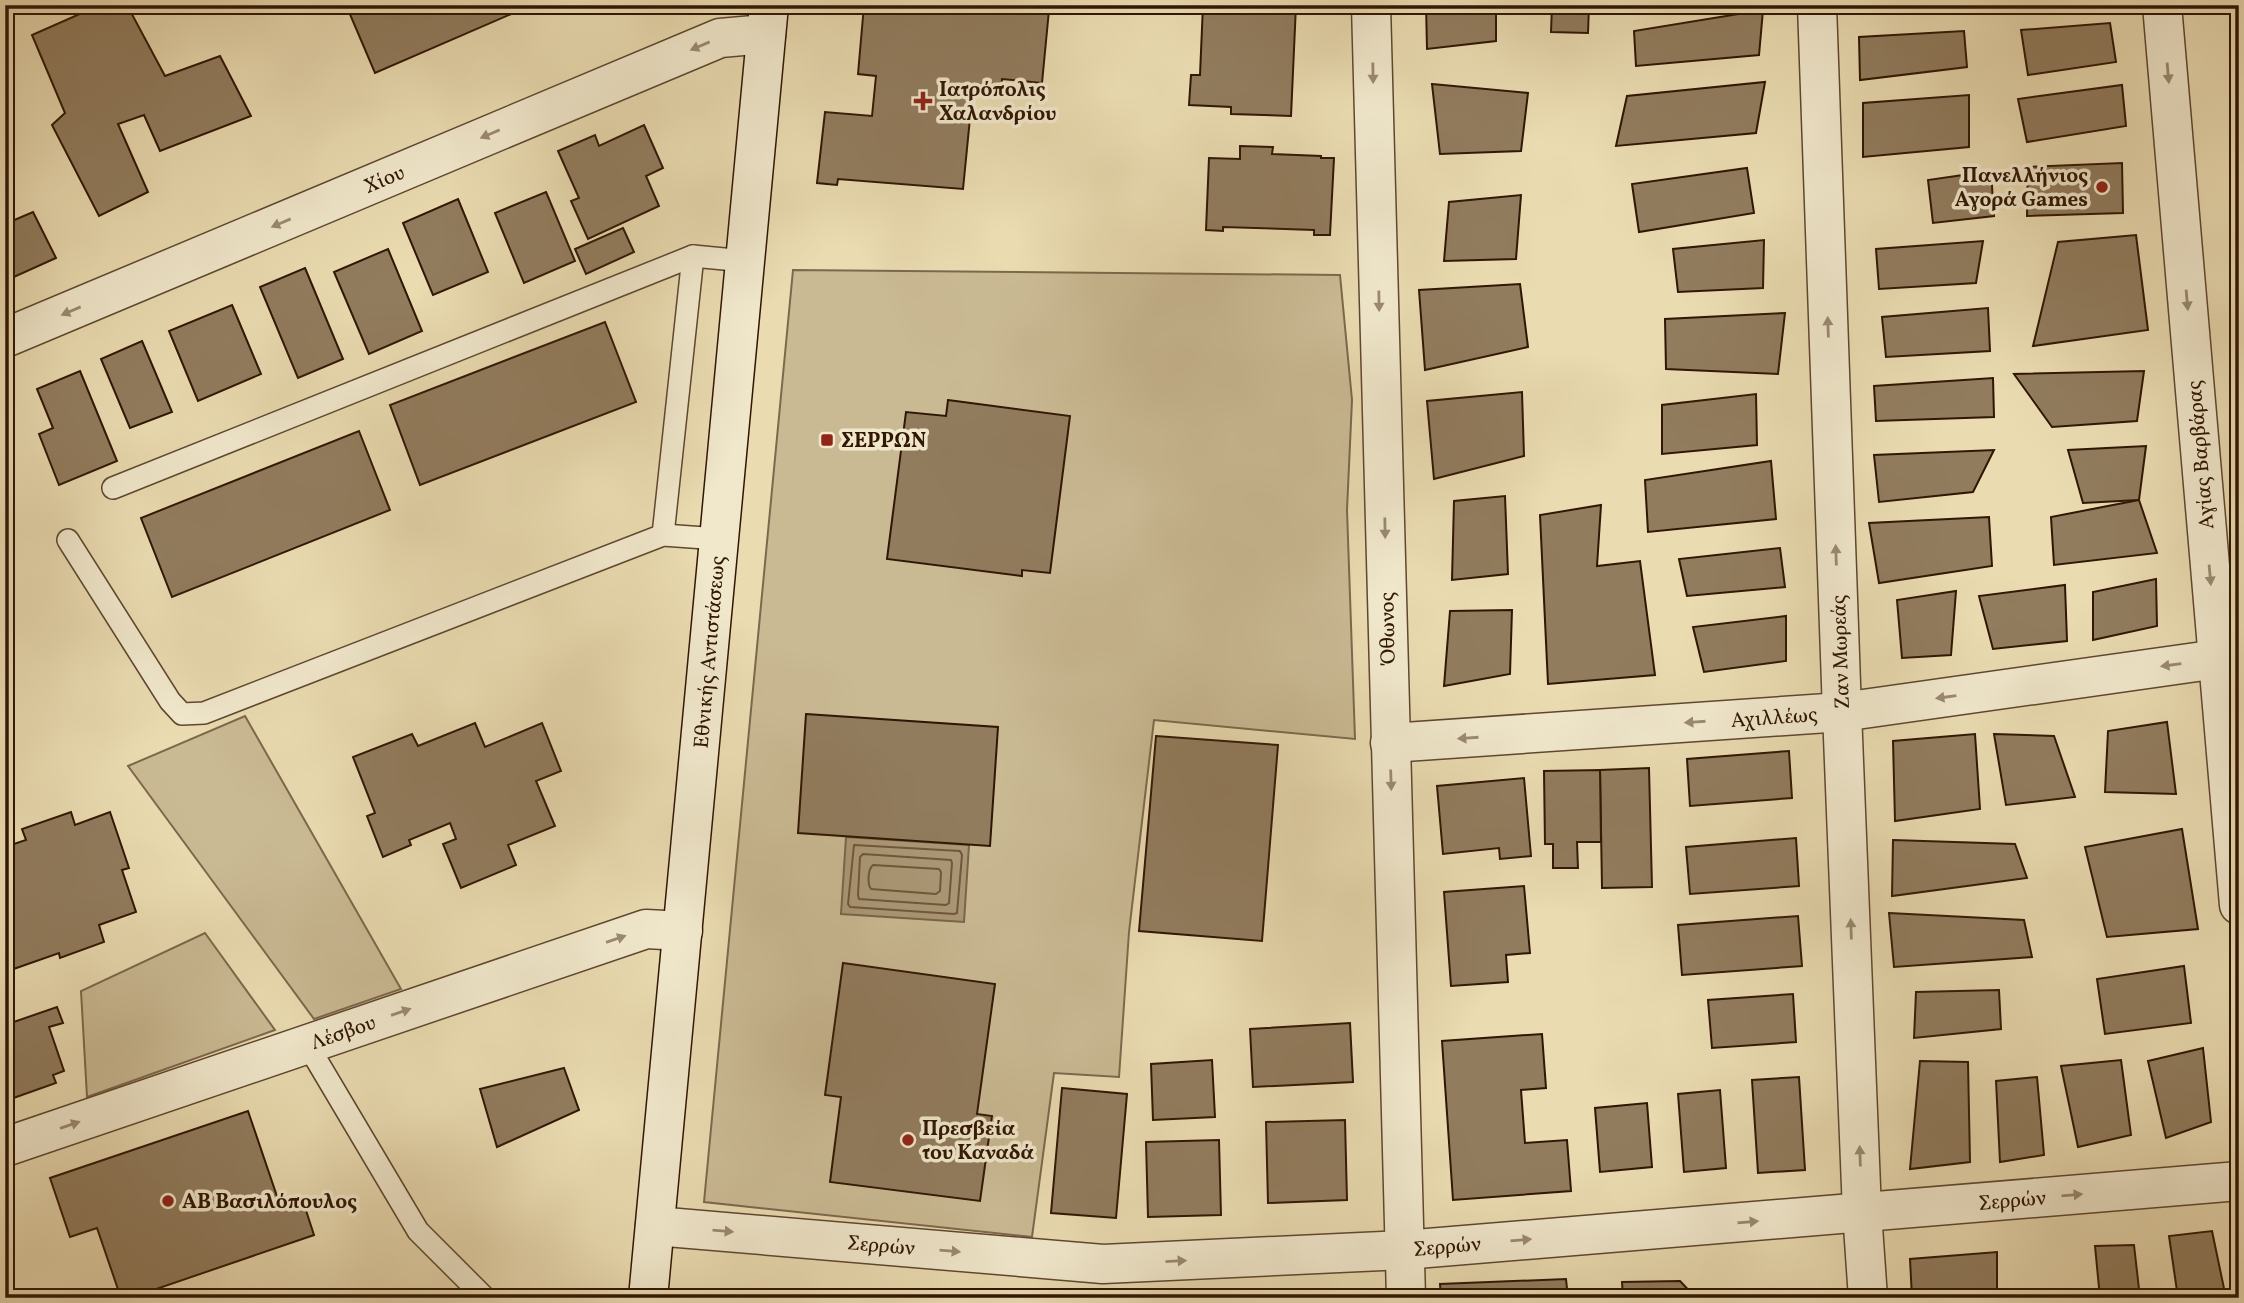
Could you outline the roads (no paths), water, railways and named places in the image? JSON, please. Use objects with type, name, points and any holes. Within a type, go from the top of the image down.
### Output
[{"type":"street","name":"Όθωνος","points":[[1371,5],[1406,1298]]},
{"type":"street","name":"Ζαν Μωρεάς","points":[[1817,5],[1842,712],[1862,1212],[1868,1298]]},
{"type":"street","name":"Αγίας Βαρβάρας","points":[[2162,5],[2228,657],[2239,905]]},
{"type":"street","name":"Εθνικής Αντιστάσεως","points":[[648,1298],[768,20]]},
{"type":"street","name":"Χίου","points":[[5,338],[768,20]]},
{"type":"street","name":"Αχιλλέως","points":[[1390,743],[1842,712],[2228,657]]},
{"type":"street","name":"Λέσβου","points":[[5,1147],[646,929],[683,931]]},
{"type":"street","name":"Σερρών","points":[[655,1226],[1102,1264],[1404,1250],[2239,1181]]},
{"type":"lane","points":[[663,535],[693,256]]},
{"type":"lane","points":[[113,488],[693,256],[745,261]]},
{"type":"lane","points":[[68,540],[170,701],[182,714],[204,713],[663,535],[719,539]]},
{"type":"lane","points":[[307,1044],[418,1231],[485,1298]]},
{"type":"water","points":[[846,837],[969,845],[964,922],[841,914]]},
{"type":"place","name":"Ιατρόπολις Χαλανδρίου","points":[[923,101]]},
{"type":"place","name":"Πανελλήνιος Αγορά Games","points":[[2102,187]]},
{"type":"place","name":"ΣΕΡΡΩΝ","points":[[827,440]]},
{"type":"place","name":"Πρεσβεία του Καναδά","points":[[908,1140]]},
{"type":"place","name":"ΑΒ Βασιλόπουλος","points":[[168,1201]]}]
